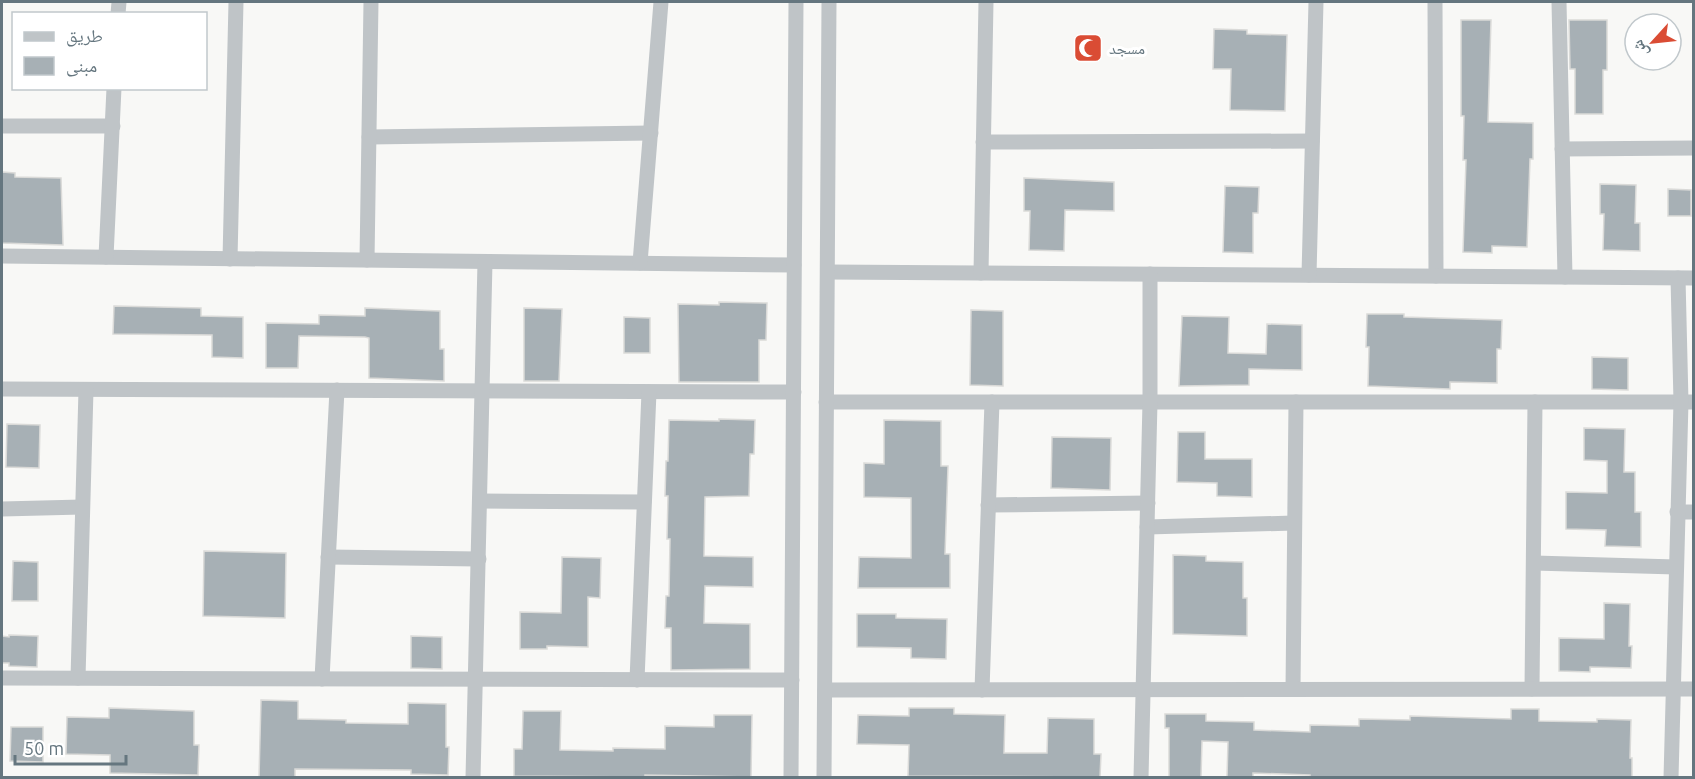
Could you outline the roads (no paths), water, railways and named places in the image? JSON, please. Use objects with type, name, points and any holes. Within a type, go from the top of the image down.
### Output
[{"type":"street","points":[[230,259],[236,2]]},
{"type":"street","points":[[367,260],[371,2]]},
{"type":"street","points":[[640,263],[661,2]]},
{"type":"street","points":[[791,777],[796,2]]},
{"type":"street","points":[[824,777],[830,2]]},
{"type":"street","points":[[981,273],[986,2]]},
{"type":"street","points":[[1309,275],[1316,2]]},
{"type":"street","points":[[1435,2],[1436,276]]},
{"type":"street","points":[[1559,2],[1565,277]]},
{"type":"street","points":[[106,257],[114,90]]},
{"type":"street","points":[[2,126],[112,126]]},
{"type":"street","points":[[369,137],[651,133]]},
{"type":"street","points":[[983,142],[1312,141]]},
{"type":"street","points":[[1562,149],[1694,148]]},
{"type":"street","points":[[2,256],[794,265]]},
{"type":"street","points":[[473,777],[485,262]]},
{"type":"street","points":[[828,272],[1686,278],[1687,402],[1677,512],[1671,777]]},
{"type":"street","points":[[1141,777],[1150,402],[1150,274]]},
{"type":"street","points":[[2,389],[794,392]]},
{"type":"street","points":[[78,678],[86,390]]},
{"type":"street","points":[[322,679],[337,390]]},
{"type":"street","points":[[637,680],[649,392]]},
{"type":"street","points":[[826,402],[1687,402]]},
{"type":"street","points":[[982,690],[992,402]]},
{"type":"street","points":[[1293,689],[1296,402]]},
{"type":"street","points":[[1532,689],[1535,402]]},
{"type":"street","points":[[480,501],[644,502]]},
{"type":"street","points":[[988,505],[1148,503]]},
{"type":"street","points":[[2,509],[82,507]]},
{"type":"street","points":[[1677,512],[1694,512]]},
{"type":"street","points":[[1147,527],[1294,523]]},
{"type":"street","points":[[328,557],[479,558]]},
{"type":"street","points":[[1534,563],[1676,567]]},
{"type":"street","points":[[2,678],[792,680]]},
{"type":"street","points":[[825,690],[1694,689]]},
{"type":"place","name":"مسجد","points":[[1088,48]]}]
